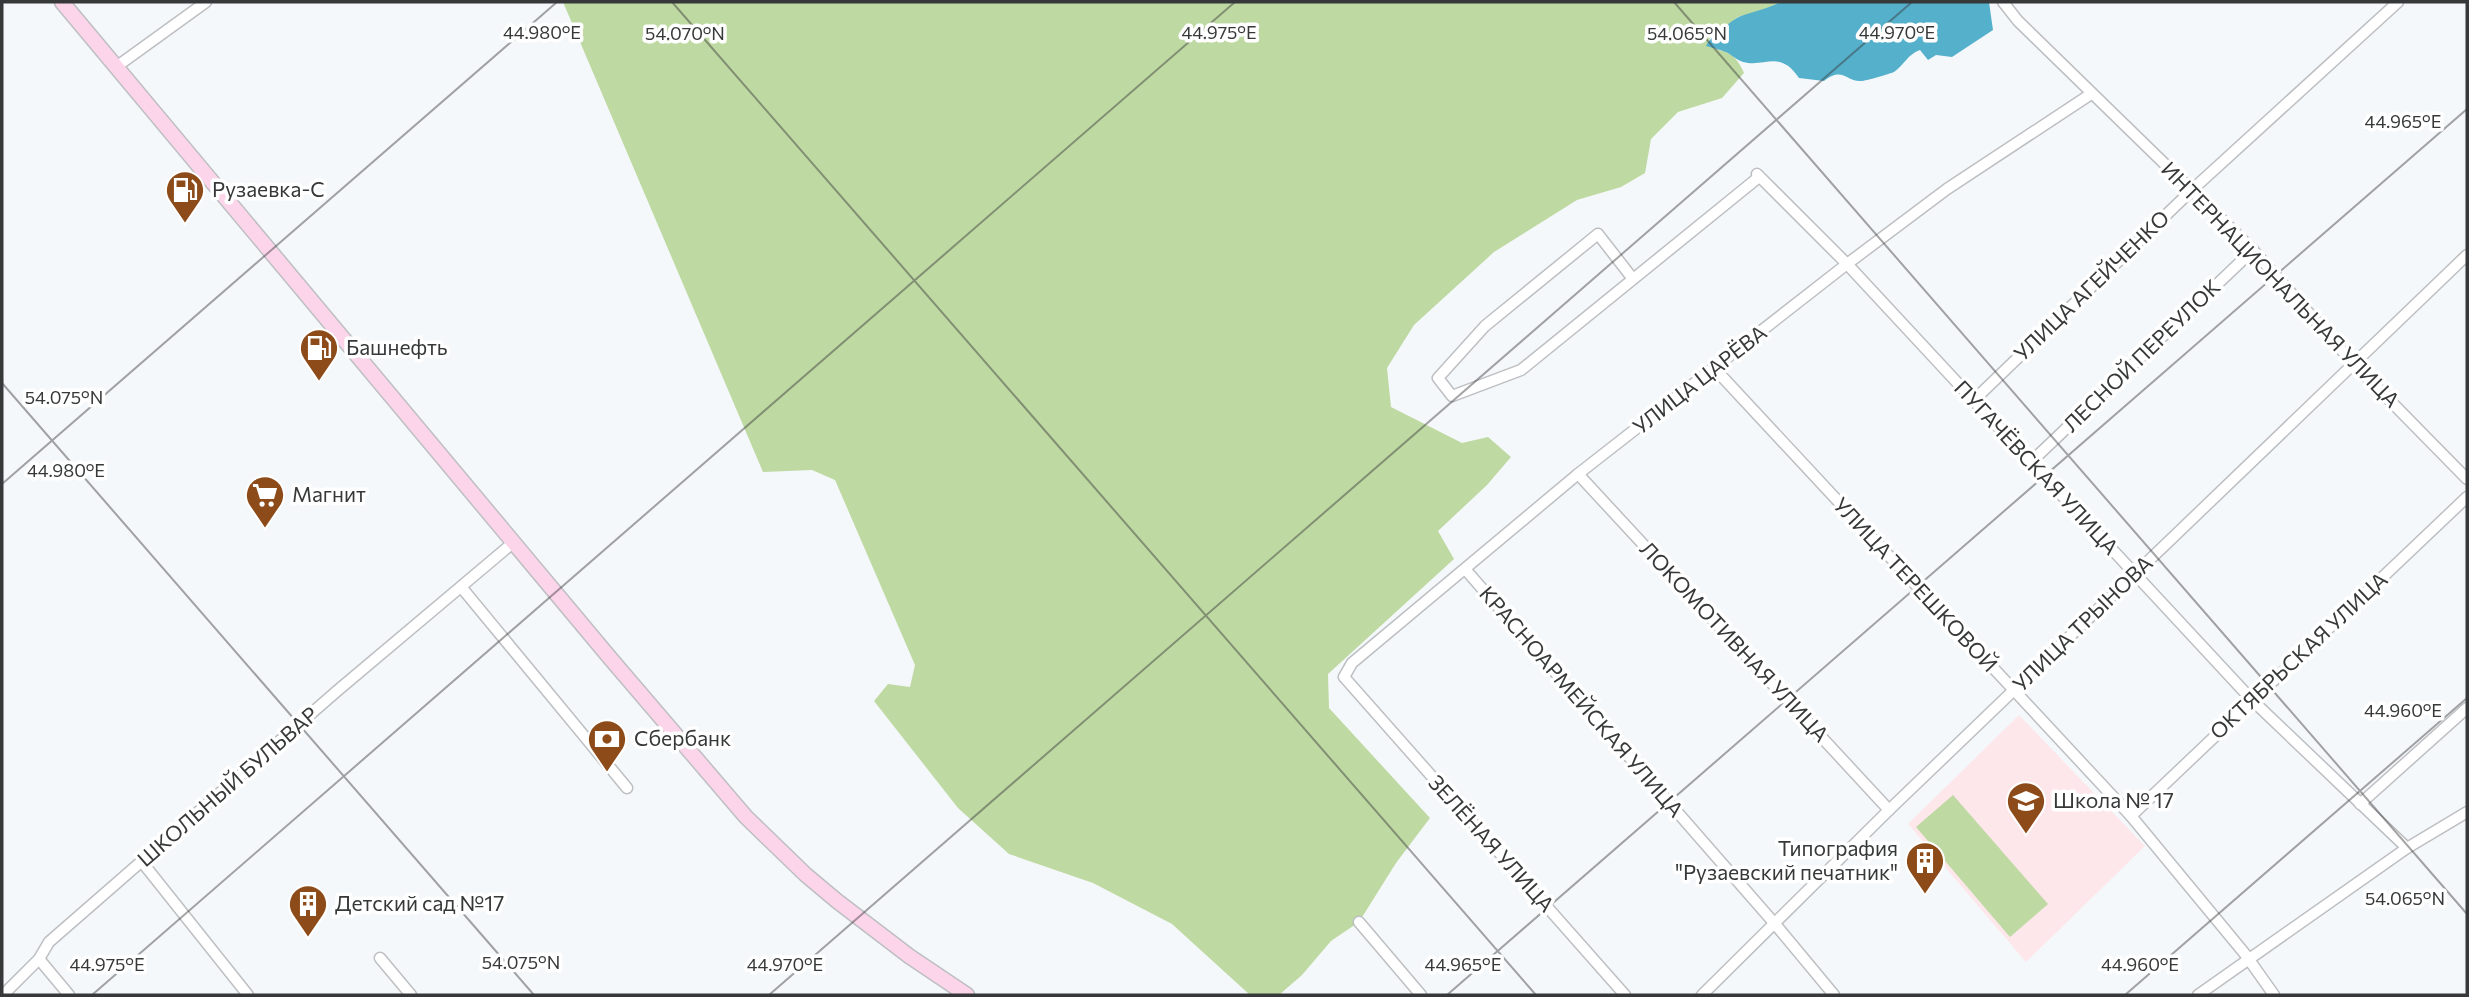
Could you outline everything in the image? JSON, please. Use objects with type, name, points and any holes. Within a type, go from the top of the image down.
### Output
[{"type":"main road","points":[[62,2],[705,770],[806,875],[909,956],[967,995]]},
{"type":"street","points":[[116,67],[206,2]]},
{"type":"street","name":"ИНТЕРНАЦИОНАЛЬНАЯ УЛИЦА","points":[[2003,2],[2018,21],[2091,94],[2193,189],[2253,250],[2354,364],[2467,479]]},
{"type":"street","name":"УЛИЦА АГЕЙЧЕНКО","points":[[1973,401],[2193,189],[2398,2]]},
{"type":"street","name":"УЛИЦА ЦАРЁВА","points":[[1356,692],[1344,677],[1352,663],[1578,474],[1947,189],[2091,94]]},
{"type":"street","name":"ПУГАЧЁВСКАЯ УЛИЦА","points":[[1633,279],[1758,175],[1847,264],[2252,700],[2407,848]]},
{"type":"street","points":[[1598,234],[1633,279],[1521,370],[1452,396],[1438,378],[1485,326],[1598,234]]},
{"type":"street","name":"ЛЕСНОЙ ПЕРЕУЛОК","points":[[2031,462],[2253,250]]},
{"type":"street","name":"УЛИЦА ТРЫНОВА","points":[[1702,995],[1889,810],[2467,256]]},
{"type":"street","name":"УЛИЦА ТЕРЕШКОВОЙ","points":[[1715,369],[2131,816],[2245,954],[2274,995]]},
{"type":"street","name":"ЛОКОМОТИВНАЯ УЛИЦА","points":[[1578,474],[1889,810]]},
{"type":"street","name":"ОКТЯБРЬСКАЯ УЛИЦА","points":[[2131,816],[2467,497]]},
{"type":"street","name":"ШКОЛЬНЫЙ БУЛЬВАР","points":[[3,995],[39,959],[48,942],[337,691],[514,542]]},
{"type":"street","name":"КРАСНОАРМЕЙСКАЯ УЛИЦА","points":[[1465,569],[1834,995]]},
{"type":"street","points":[[462,588],[627,788]]},
{"type":"street","name":"ЗЕЛЁНАЯ УЛИЦА","points":[[1356,692],[1625,995]]},
{"type":"street","points":[[2360,804],[2467,708]]},
{"type":"street","points":[[2198,995],[2407,848],[2467,812]]},
{"type":"street","points":[[142,862],[248,995]]},
{"type":"street","points":[[1359,922],[1421,995]]},
{"type":"street","points":[[380,958],[411,995]]},
{"type":"street","points":[[39,959],[69,995]]},
{"type":"shaded area","name":"Школа № 17","points":[[2019,715],[2145,846],[2026,962],[1908,824]]},
{"type":"green space","points":[[563,2],[1780,2],[1764,10],[1738,17],[1709,39],[1719,50],[1734,58],[1744,73],[1722,98],[1678,112],[1651,139],[1645,173],[1621,187],[1577,200],[1494,252],[1414,325],[1387,368],[1391,407],[1462,443],[1488,437],[1511,457],[1487,485],[1438,531],[1454,559],[1328,674],[1329,708],[1430,818],[1396,863],[1359,922],[1331,941],[1302,975],[1279,995],[1250,995],[1172,924],[1093,883],[1009,854],[958,808],[874,701],[888,684],[910,687],[915,665],[835,480],[812,470],[763,472]]},
{"type":"green space","points":[[1953,795],[2048,904],[2010,937],[1916,827]]},
{"type":"water","points":[[1780,2],[1989,2],[1993,30],[1952,57],[1936,55],[1928,60],[1920,50],[1912,54],[1894,72],[1861,81],[1840,75],[1824,81],[1799,78],[1785,64],[1772,61],[1743,62],[1726,52],[1706,46],[1716,34],[1737,18]]},
{"type":"place","name":"Рузаевка-С","points":[[185,224]]},
{"type":"place","name":"Башнефть","points":[[319,382]]},
{"type":"place","name":"Магнит","points":[[265,529]]},
{"type":"place","name":"Сбербанк","points":[[607,773]]},
{"type":"place","name":"Школа № 17","points":[[2026,835]]},
{"type":"place","name":"Типография \"Рузаевский печатник\"","points":[[1925,895]]},
{"type":"place","name":"Детский сад №17","points":[[308,938]]}]
